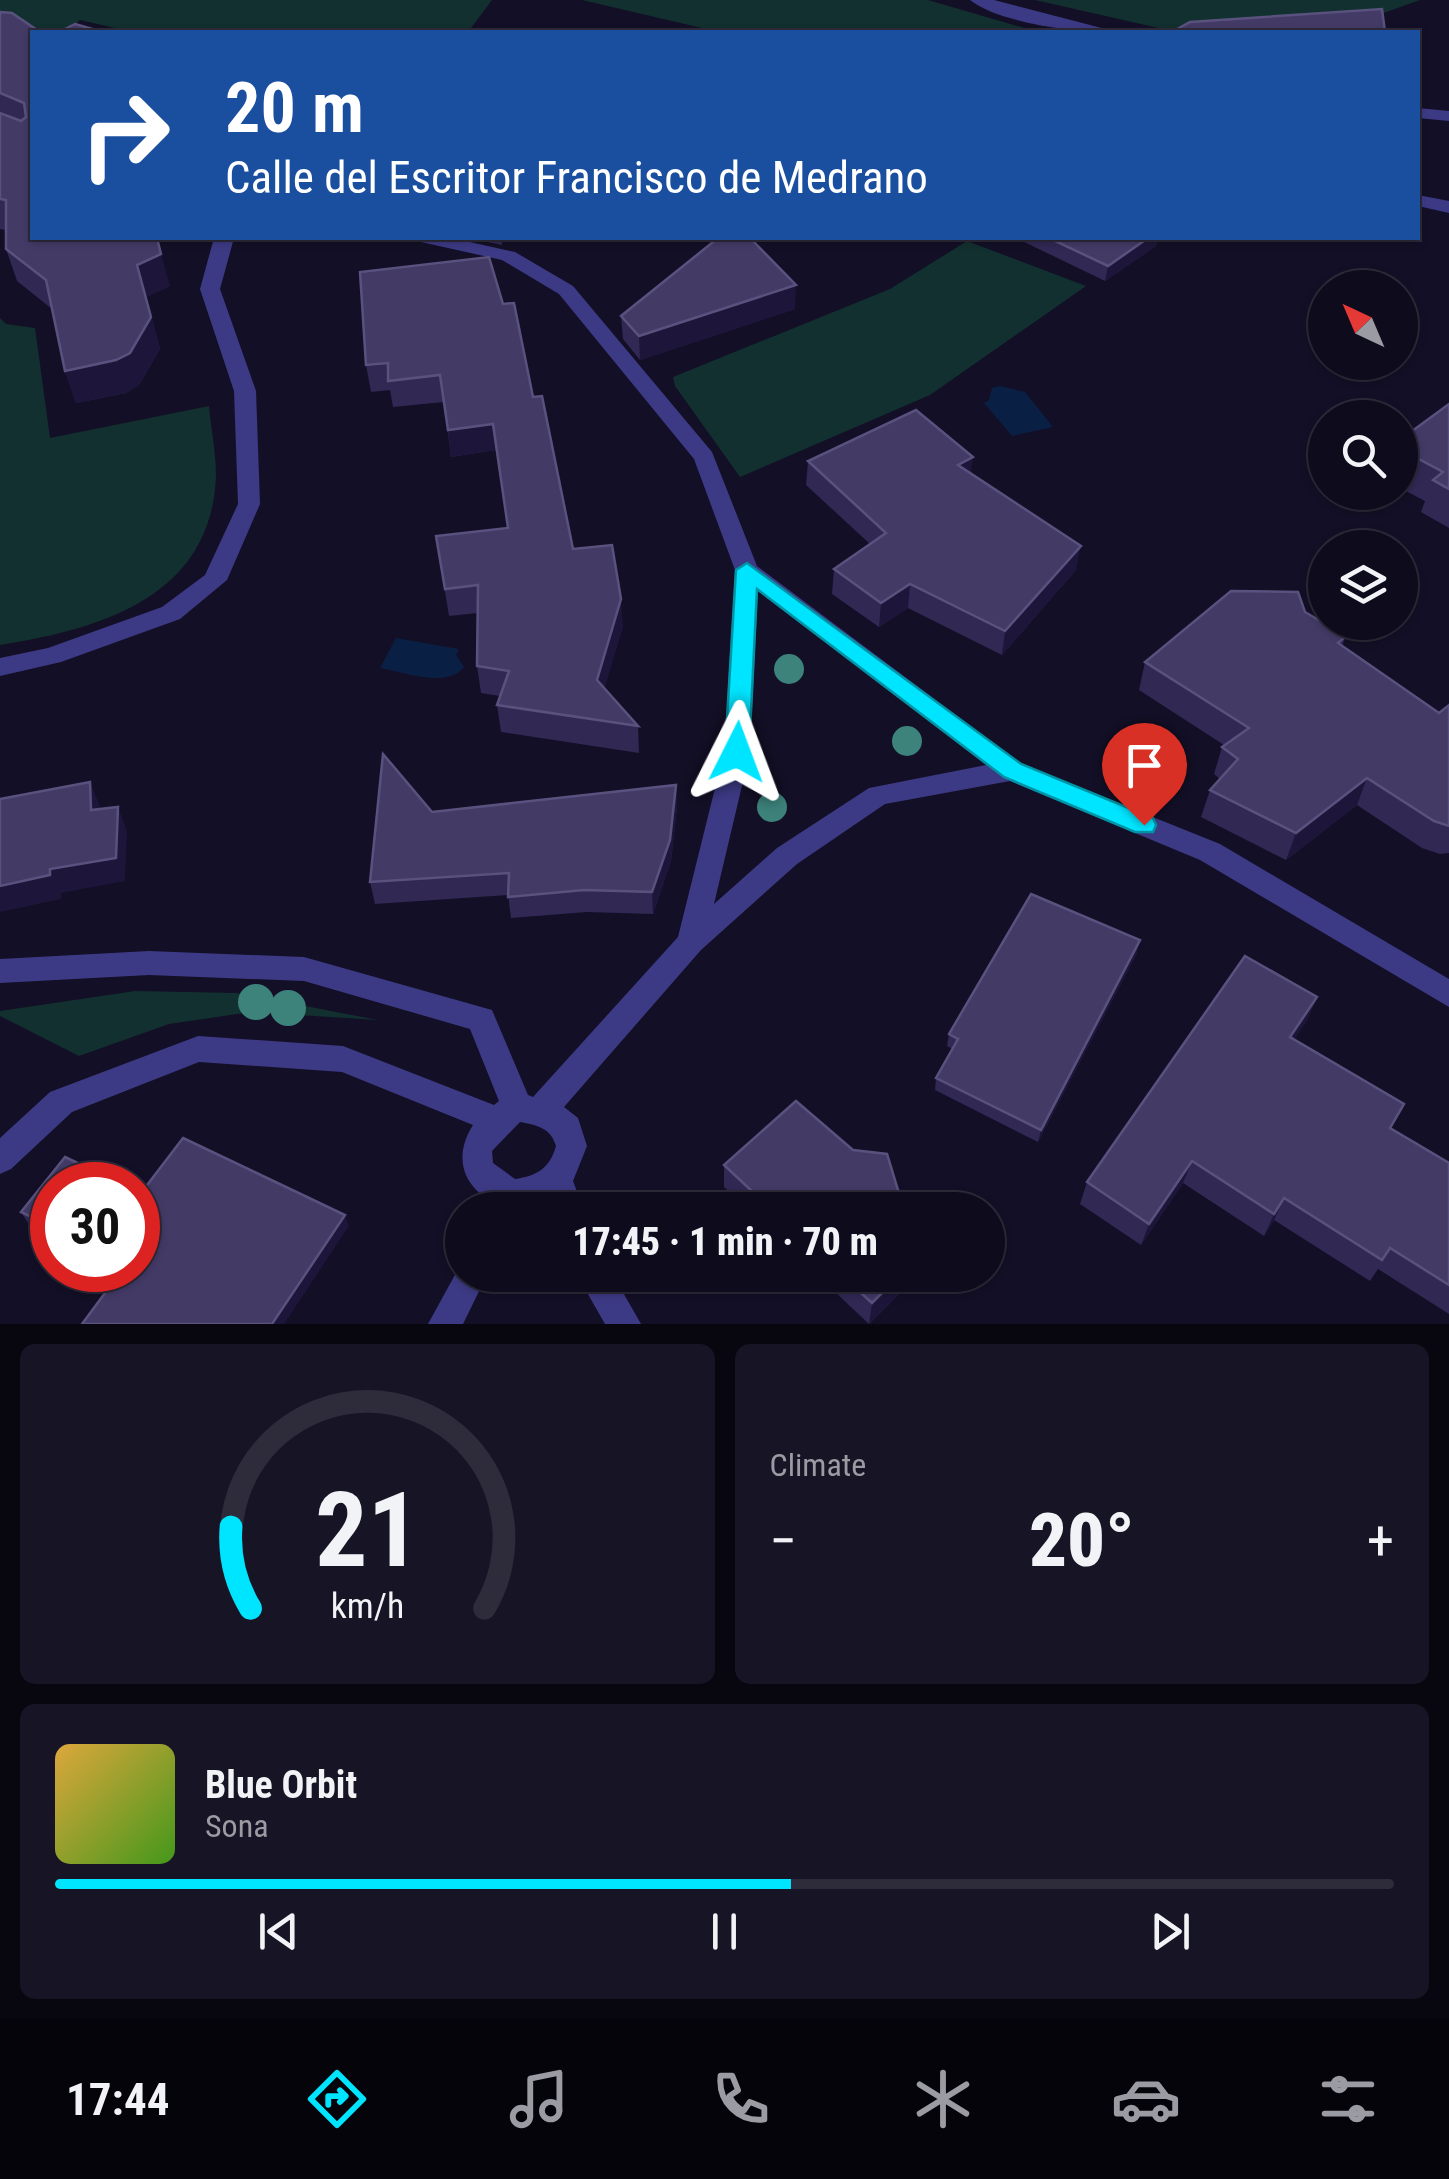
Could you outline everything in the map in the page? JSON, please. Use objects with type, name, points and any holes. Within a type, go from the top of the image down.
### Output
[{"type":"street","points":[[978,0],[1012,18],[1095,30]]},
{"type":"street","points":[[1420,113],[1449,116]]},
{"type":"street","points":[[1420,201],[1449,207]]},
{"type":"street","points":[[0,667],[52,656],[170,613],[214,580],[249,504],[244,391],[210,290],[223,240]]},
{"type":"street","points":[[437,240],[508,256],[566,290],[704,457],[747,570],[737,752],[691,942]]},
{"type":"street","points":[[747,570],[1012,771],[1210,852],[1449,994]]},
{"type":"street","points":[[498,1192],[477,1163],[478,1142],[518,1112],[691,942],[787,856],[878,796],[1012,771]]},
{"type":"street","points":[[0,971],[150,963],[304,969],[481,1019],[518,1112]]},
{"type":"street","points":[[0,1159],[61,1102],[198,1049],[343,1059],[518,1112],[565,1122],[572,1141],[563,1192]]},
{"type":"street","points":[[446,1324],[462,1292]]},
{"type":"street","points":[[604,1292],[624,1324]]},
{"type":"green space","points":[[0,0],[492,0],[470,30],[123,30],[80,20],[69,30],[30,30],[30,34],[0,36]]},
{"type":"green space","points":[[582,0],[928,0],[1031,30],[710,30]]},
{"type":"green space","points":[[1035,0],[1420,0],[1350,25],[1167,30]]},
{"type":"green space","points":[[967,241],[1086,286],[930,395],[740,477],[675,386],[673,377],[890,289]]},
{"type":"green space","points":[[0,318],[6,324],[35,328],[50,438],[209,406],[216,475],[210,517],[195,551],[173,578],[144,600],[112,616],[76,629],[0,645]]},
{"type":"green space","points":[[135,991],[237,993],[378,1020],[251,1012],[169,1024],[79,1056],[0,1016],[0,1011]]},
{"type":"water","points":[[992,388],[1025,392],[1053,427],[1012,436],[984,403]]},
{"type":"water","points":[[396,638],[459,649],[456,655],[464,667],[456,674],[436,678],[380,668]]},
{"type":"building","points":[[1382,9],[1385,30],[1176,30],[1190,22]]},
{"type":"building","points":[[0,12],[12,13],[37,30],[30,30],[30,240],[158,240],[161,254],[137,265],[151,317],[130,353],[116,360],[65,371],[46,280],[6,249],[6,200],[0,199],[0,113],[21,121],[26,117],[24,103],[0,93]]},
{"type":"building","points":[[75,24],[96,30],[63,30]]},
{"type":"building","points":[[716,240],[752,240],[796,285],[639,336],[621,316]]},
{"type":"building","points":[[1053,240],[1145,240],[1108,266]]},
{"type":"building","points":[[489,257],[503,304],[514,303],[533,397],[542,396],[573,549],[612,545],[621,599],[597,680],[638,726],[497,705],[509,671],[477,666],[478,585],[445,589],[436,536],[508,528],[493,424],[448,430],[440,375],[388,381],[388,363],[366,365],[360,272]]},
{"type":"building","points":[[1449,404],[1449,489],[1433,480],[1443,472],[1418,459],[1418,427]]},
{"type":"building","points":[[916,410],[973,457],[958,465],[1081,546],[1005,631],[910,584],[881,603],[834,569],[886,533],[808,461]]},
{"type":"building","points":[[1231,591],[1298,592],[1308,614],[1308,640],[1341,640],[1338,643],[1439,713],[1449,705],[1449,826],[1434,821],[1367,778],[1296,833],[1210,790],[1238,759],[1222,747],[1249,728],[1145,662]]},
{"type":"building","points":[[383,754],[432,812],[676,785],[670,840],[652,892],[584,890],[508,897],[509,873],[370,882]]},
{"type":"building","points":[[90,782],[91,810],[118,807],[116,858],[50,869],[50,875],[0,886],[0,799]]},
{"type":"building","points":[[1031,894],[1140,940],[1041,1130],[936,1078],[958,1039],[949,1034]]},
{"type":"building","points":[[1245,956],[1317,997],[1290,1037],[1404,1104],[1390,1128],[1449,1163],[1449,1285],[1390,1248],[1382,1260],[1284,1198],[1274,1214],[1192,1161],[1149,1224],[1087,1182]]},
{"type":"building","points":[[796,1101],[853,1150],[887,1154],[900,1192],[753,1192],[724,1165]]},
{"type":"building","points":[[183,1138],[345,1215],[272,1324],[82,1324],[106,1292],[160,1292],[160,1168]]},
{"type":"building","points":[[30,1201],[30,1216],[21,1212]]},
{"type":"building","points":[[860,1292],[883,1292],[872,1303]]},
{"type":"route","points":[[737,752],[747,570],[1012,771],[1144,825]]}]
